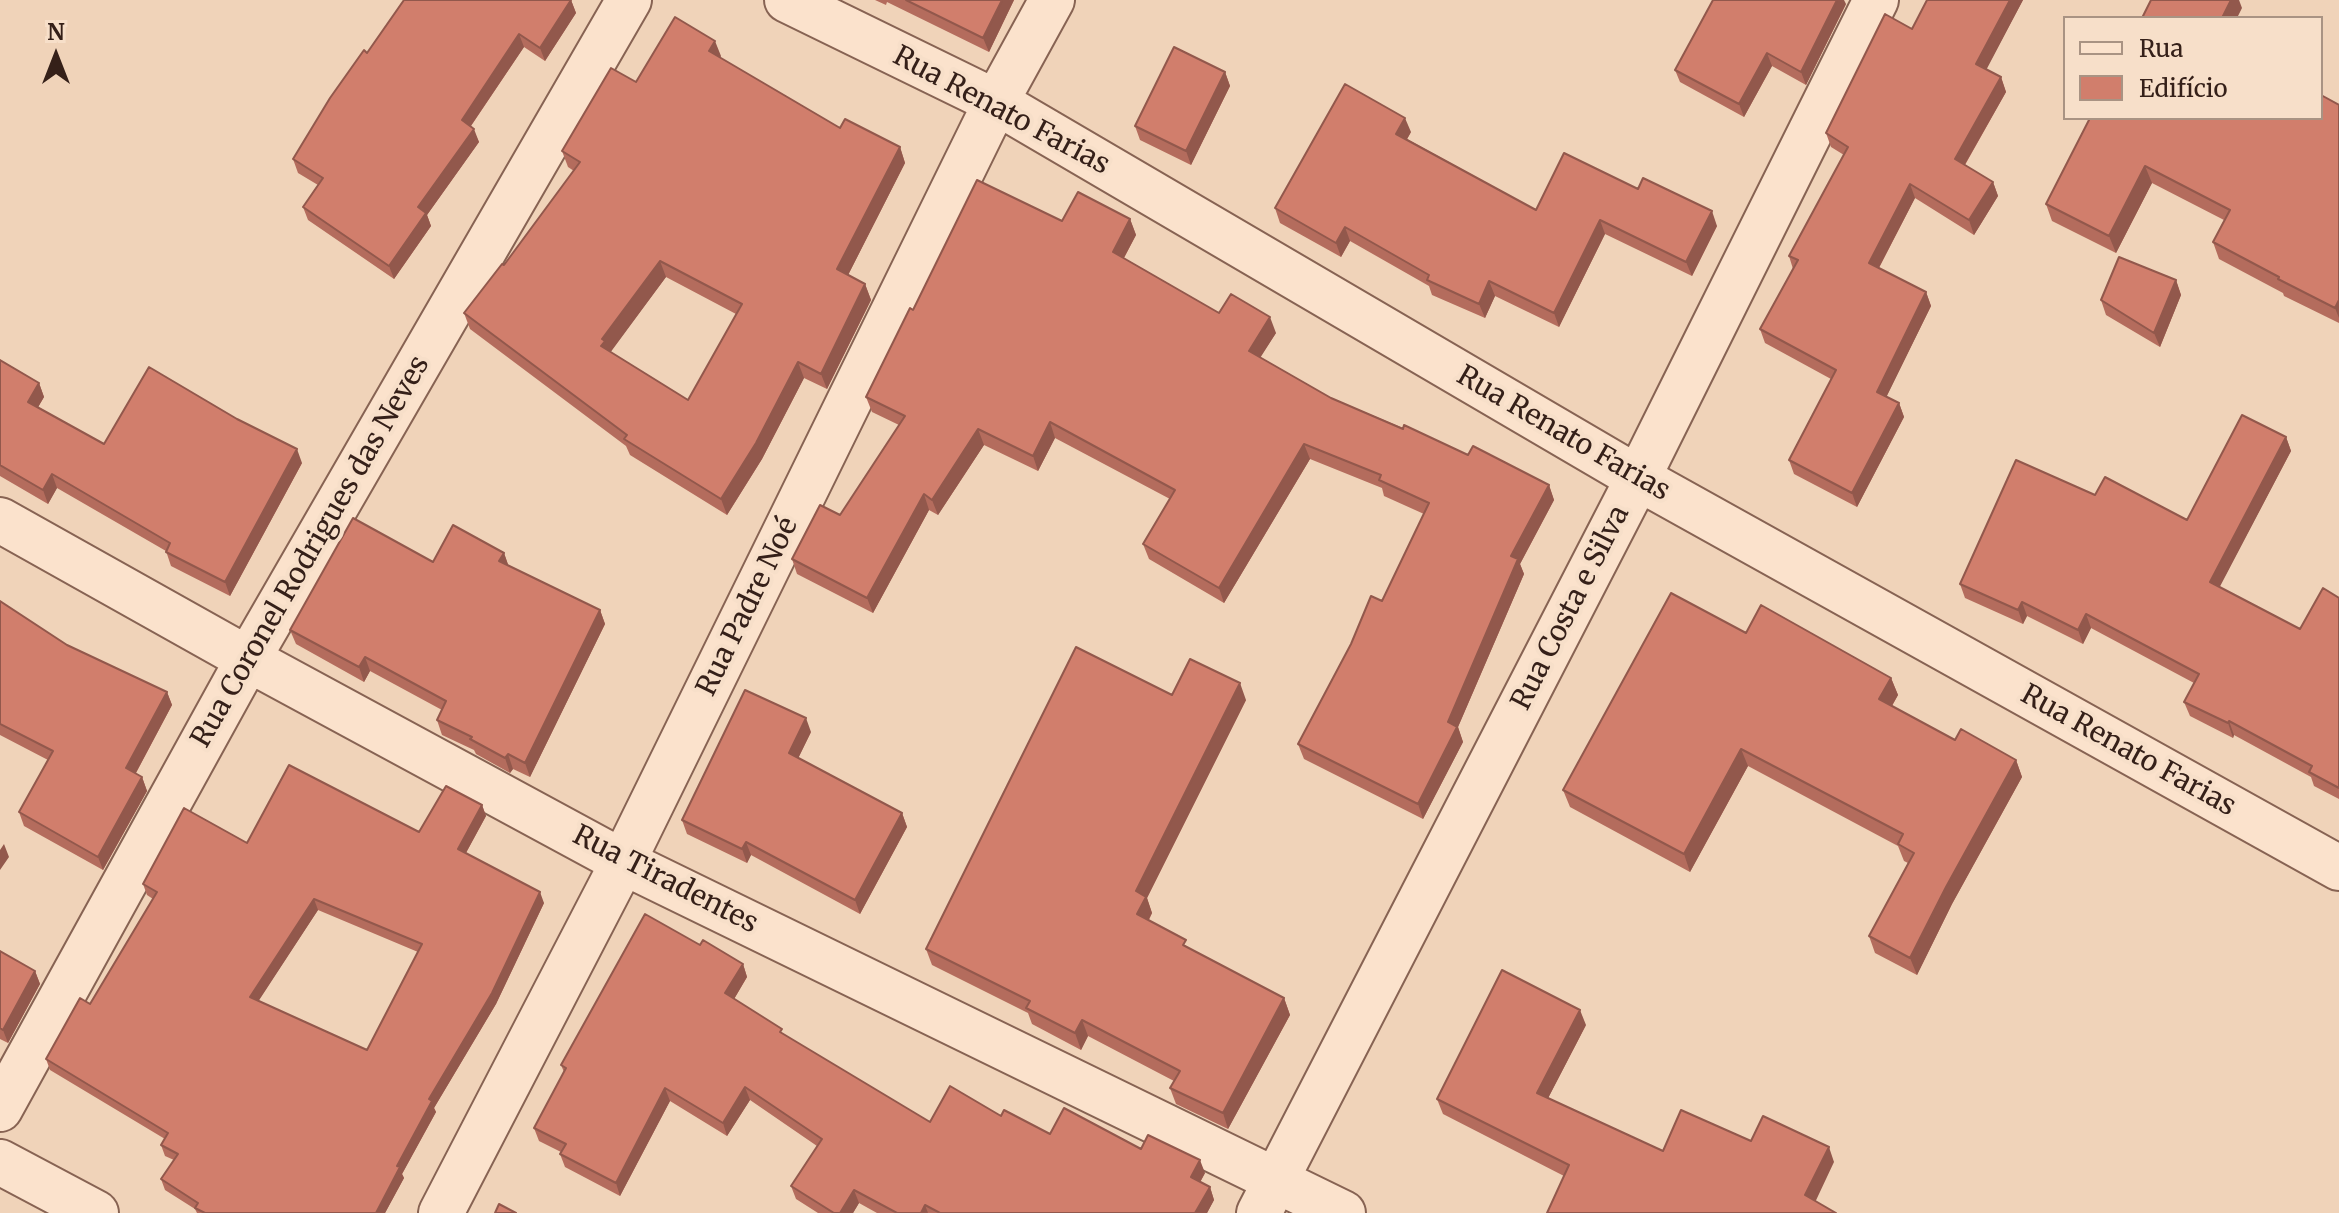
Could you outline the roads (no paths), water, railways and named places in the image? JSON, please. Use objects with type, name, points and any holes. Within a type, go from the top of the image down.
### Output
[{"type":"street","name":"Rua Coronel Rodrigues das Neves","points":[[0,1109],[248,659],[629,0]]},
{"type":"street","name":"Rua Renato Farias","points":[[787,0],[996,102],[1638,478],[2339,868]]},
{"type":"street","name":"Rua Padre Noé","points":[[441,1213],[623,862],[996,102],[1052,0]]},
{"type":"street","name":"Rua Costa e Silva","points":[[1268,1196],[1638,478],[1876,0]]},
{"type":"street","name":"Rua Tiradentes","points":[[0,520],[248,659],[623,862],[1268,1196],[1343,1213]]},
{"type":"street","points":[[0,1162],[96,1213]]}]
